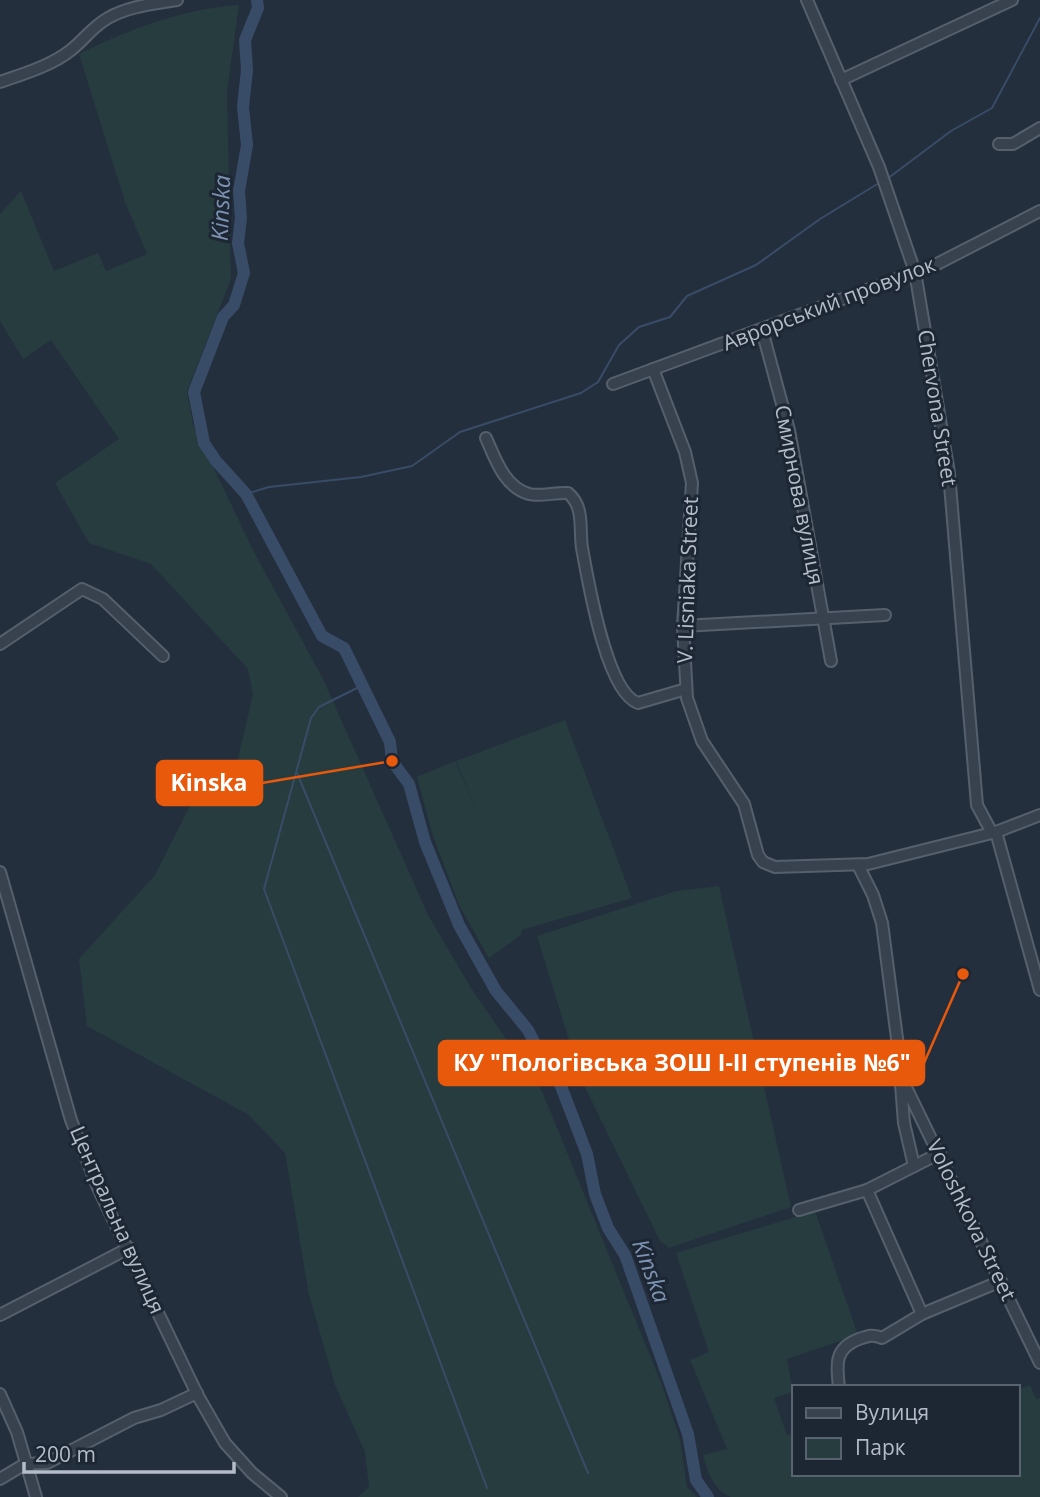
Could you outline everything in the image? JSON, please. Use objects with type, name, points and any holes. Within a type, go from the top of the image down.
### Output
[{"type":"street","points":[[0,82],[24,74],[71,50],[86,33],[108,18],[133,7],[177,0]]},
{"type":"street","name":"Chervona Street","points":[[807,0],[879,167],[915,272],[949,474],[976,805],[994,832],[1040,990]]},
{"type":"street","points":[[841,80],[1012,0]]},
{"type":"street","points":[[999,144],[1013,144],[1040,128]]},
{"type":"street","name":"Аврорський провулок","points":[[613,384],[915,272],[1040,211]]},
{"type":"street","name":"Смирнова вулиця","points":[[762,330],[789,430],[831,661]]},
{"type":"street","name":"V. Lisniaka Street","points":[[653,369],[685,452],[692,483],[683,626],[686,689],[702,741],[744,804],[758,855],[764,862],[775,867],[858,865]]},
{"type":"street","points":[[486,438],[501,472],[512,483],[530,494],[568,493],[578,505],[590,594],[605,647],[625,695],[638,703],[686,689]]},
{"type":"street","points":[[0,644],[82,589],[103,598],[163,656]]},
{"type":"street","points":[[683,626],[885,615]]},
{"type":"street","points":[[858,865],[994,832],[1040,815]]},
{"type":"street","name":"Voloshkova Street","points":[[858,865],[873,895],[882,923],[904,1123],[914,1166]]},
{"type":"street","name":"Центральна вулиця","points":[[0,872],[5,914],[71,1120],[98,1188],[197,1393],[225,1443],[253,1474],[281,1497]]},
{"type":"street","name":"Voloshkova Street","points":[[901,1077],[1040,1363]]},
{"type":"street","points":[[799,1210],[867,1189],[940,1153]]},
{"type":"street","points":[[867,1189],[922,1314]]},
{"type":"street","points":[[0,1315],[129,1248]]},
{"type":"street","points":[[839,1385],[838,1356],[844,1346],[875,1335],[882,1338],[922,1314],[1001,1281]]},
{"type":"street","points":[[0,1479],[25,1464],[47,1463],[134,1418],[161,1410],[197,1393]]},
{"type":"street","points":[[0,1394],[17,1432],[36,1497]]},
{"type":"green space","points":[[239,5],[227,92],[231,279],[187,391],[193,425],[254,552],[323,679],[429,917],[473,991],[542,1091],[662,1385],[680,1439],[687,1487],[697,1497],[358,1497],[369,1487],[365,1452],[335,1385],[309,1295],[285,1153],[249,1115],[87,1026],[79,959],[155,875],[193,800],[234,776],[253,694],[248,669],[151,564],[89,543],[55,483],[119,439],[51,340],[23,359],[0,321],[0,214],[21,191],[54,271],[98,253],[106,271],[147,254],[125,202],[79,54],[157,22],[197,11]]},
{"type":"green space","points":[[565,720],[632,898],[521,930],[522,934],[489,958],[459,905],[433,836],[417,777],[455,761],[478,813],[456,761]]},
{"type":"green space","points":[[719,886],[791,1207],[669,1248],[660,1241],[581,1079],[537,936],[676,891]]},
{"type":"green space","points":[[815,1211],[858,1335],[787,1359],[792,1392],[774,1398],[787,1435],[792,1434],[792,1476],[1019,1476],[1019,1389],[1030,1385],[1036,1399],[1040,1398],[1040,1497],[731,1497],[725,1494],[709,1474],[703,1455],[727,1449],[690,1360],[709,1352],[676,1253]]},
{"type":"waterway","name":"Kinska","points":[[257,0],[258,8],[245,40],[247,70],[243,107],[247,145],[239,191],[241,218],[238,243],[244,273],[234,305],[223,317],[194,392],[204,443],[216,461],[246,494],[322,636],[344,648],[390,742],[392,761],[409,784],[425,842],[459,925],[496,991],[528,1030],[542,1057],[554,1068],[587,1154],[595,1194],[608,1228],[625,1255],[688,1434],[696,1480],[708,1497]]},
{"type":"waterway","points":[[887,179],[951,131],[992,108],[1040,18]]},
{"type":"waterway","points":[[246,494],[269,487],[361,477],[412,466],[460,432],[581,393],[598,382],[619,345],[639,327],[670,317],[687,296],[756,265],[820,219],[879,183]]},
{"type":"waterway","points":[[361,686],[319,707],[311,718],[264,889],[487,1488]]},
{"type":"waterway","points":[[297,773],[588,1473]]},
{"type":"place","name":"Kinska","points":[[392,761]]},
{"type":"place","name":"КУ \"Пологівська ЗОШ І-ІІ ступенів №6\"","points":[[963,974]]}]
